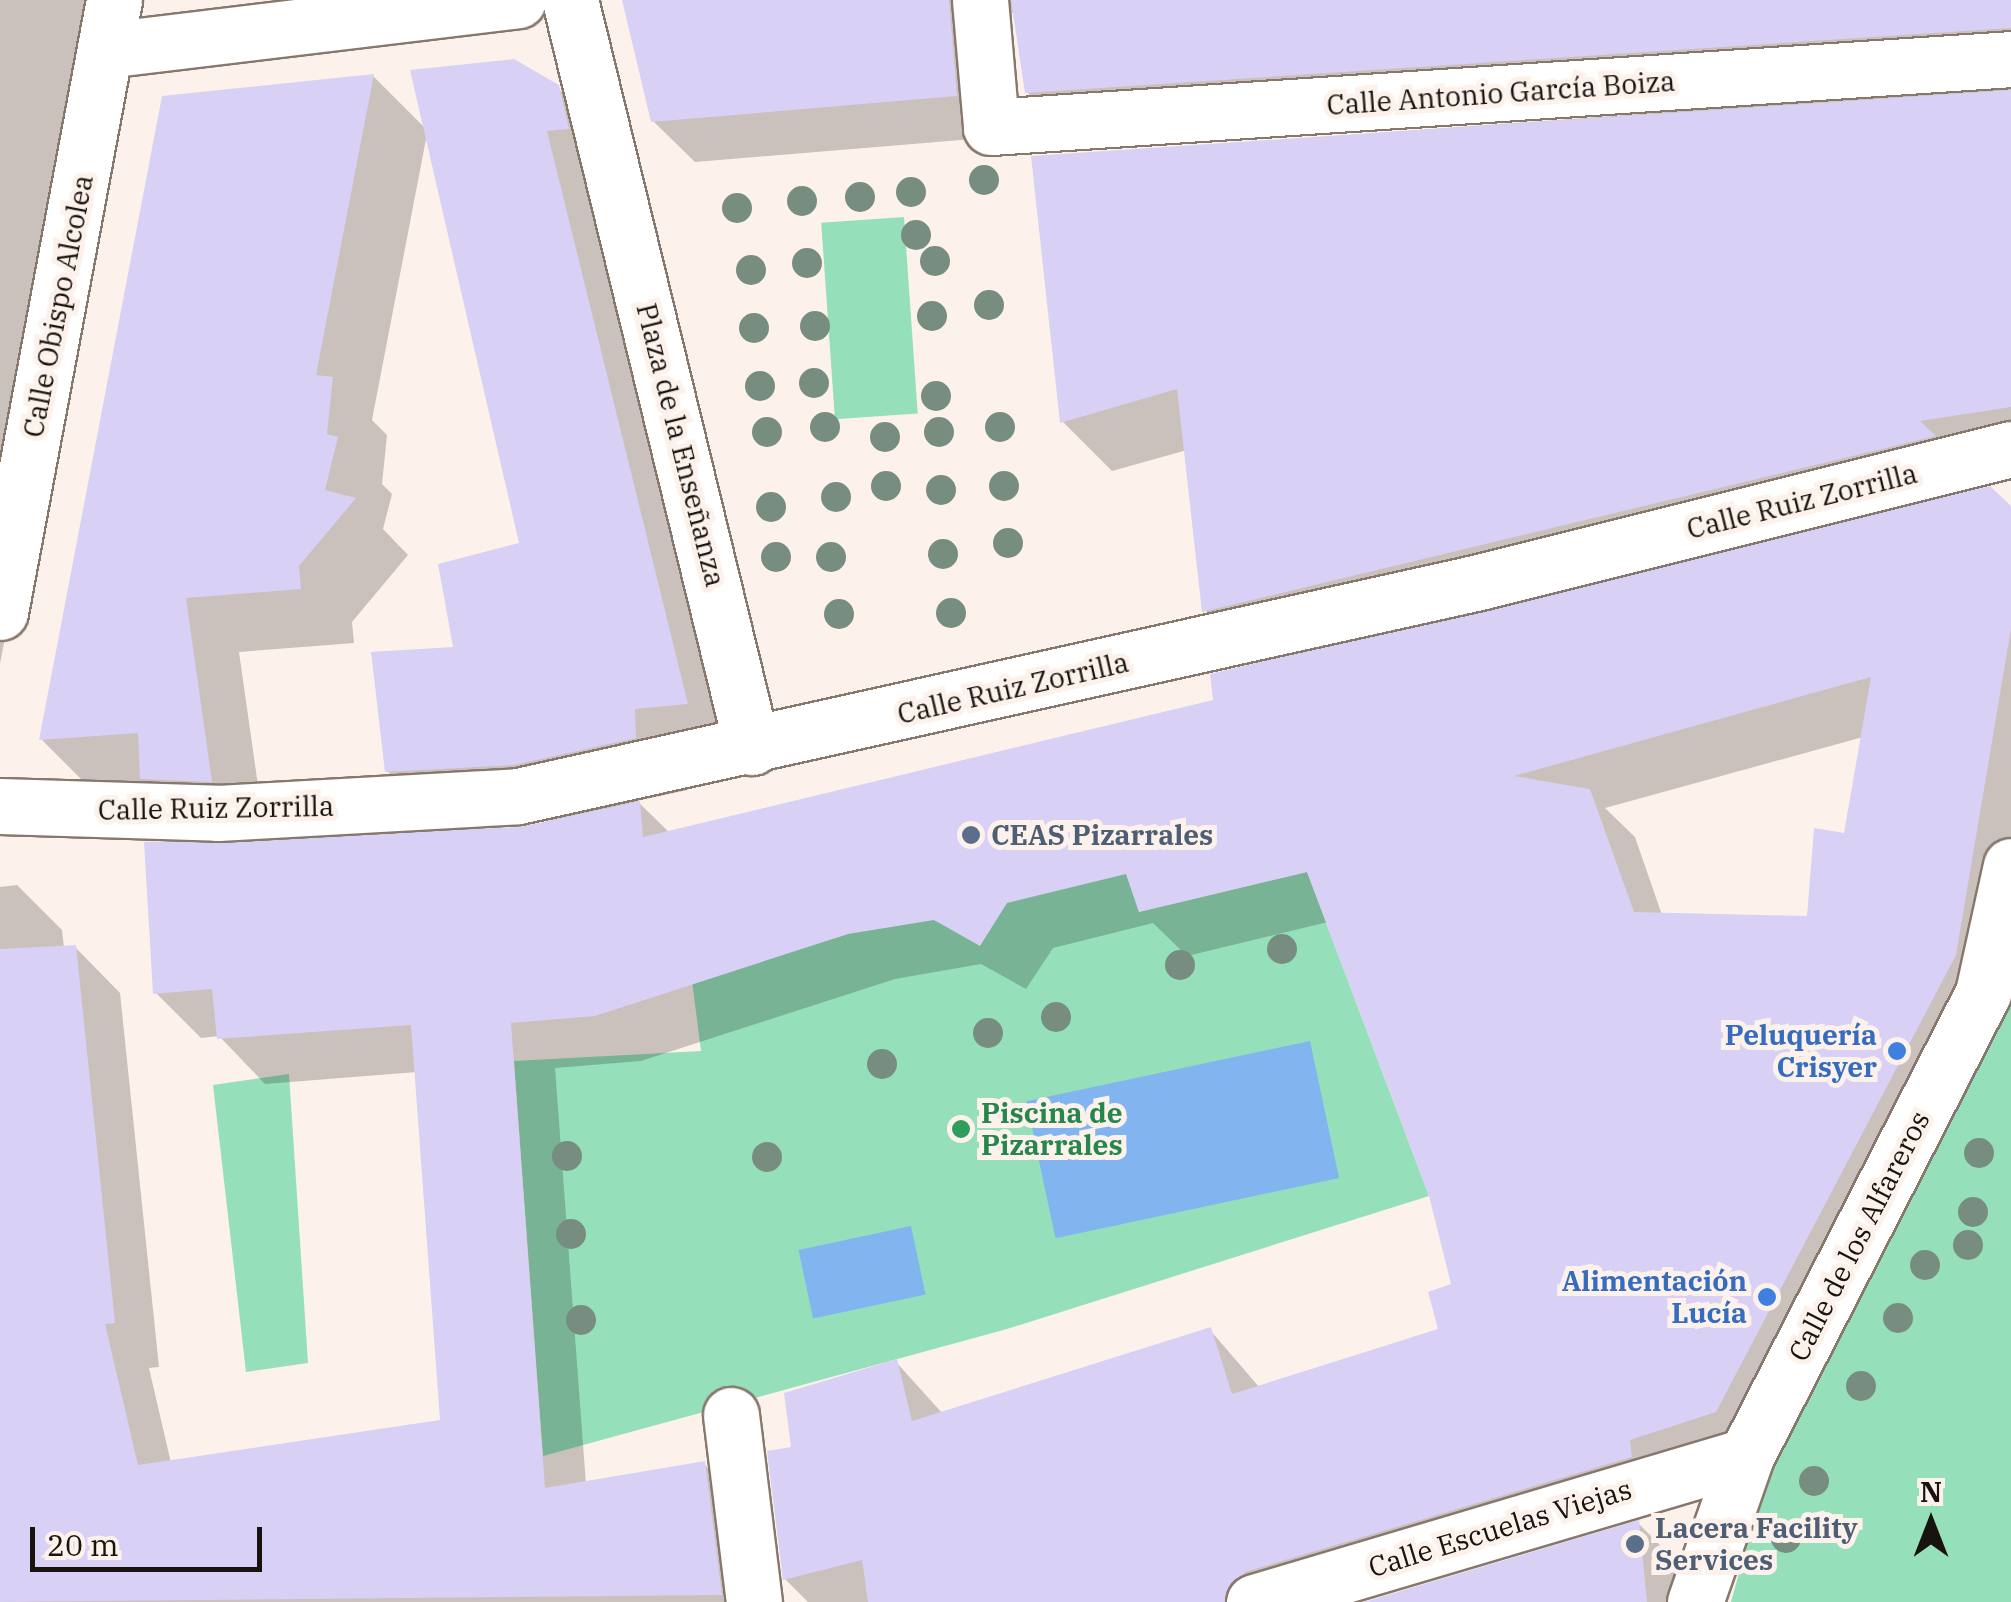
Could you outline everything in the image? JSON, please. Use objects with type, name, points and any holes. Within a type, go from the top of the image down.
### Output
[{"type":"street","points":[[110,25],[518,0]]},
{"type":"street","name":"Plaza de la Enseñanza","points":[[570,0],[752,746]]},
{"type":"street","name":"Calle Antonio García Boiza","points":[[980,0],[991,127],[2011,59]]},
{"type":"street","name":"Calle Obispo Alcolea","points":[[0,612],[110,25]]},
{"type":"street","name":"Calle Ruiz Zorrilla","points":[[0,806],[218,812],[518,796],[752,746],[2011,449]]},
{"type":"street","name":"Calle de los Alfareros","points":[[1695,1602],[1746,1456],[1983,993],[2011,866]]},
{"type":"street","points":[[731,1415],[754,1602]]},
{"type":"street","name":"Calle Escuelas Viejas","points":[[1254,1602],[1746,1456]]},
{"type":"green space","points":[[904,217],[918,414],[835,419],[821,223]]},
{"type":"green space","name":"Piscina de Pizarrales","points":[[815,796],[1126,873],[1139,912],[1307,872],[1429,1196],[1007,1329],[543,1456],[514,1061],[701,1051],[692,981],[848,934]]},
{"type":"green space","points":[[2011,993],[2011,1602],[1731,1602],[1764,1482]]},
{"type":"green space","points":[[289,1074],[308,1363],[246,1372],[213,1085]]},
{"type":"water","points":[[1310,1041],[1339,1178],[1055,1238],[1026,1101]]},
{"type":"water","points":[[911,1226],[926,1294],[813,1318],[799,1250]]},
{"type":"building","points":[[622,0],[949,0],[957,96],[651,122]]},
{"type":"building","points":[[1011,0],[2011,0],[2011,28],[1025,93]]},
{"type":"building","points":[[514,59],[559,85],[569,129],[547,131],[688,704],[635,709],[636,738],[514,765],[385,772],[371,652],[453,647],[438,564],[519,543],[410,70]]},
{"type":"building","points":[[374,74],[316,375],[333,377],[327,434],[338,437],[325,490],[356,498],[299,566],[301,589],[186,598],[212,782],[140,779],[138,733],[39,740],[162,96]]},
{"type":"building","points":[[2011,90],[2011,407],[1920,421],[1936,436],[1202,612],[1177,389],[1060,423],[1031,156]]},
{"type":"building","points":[[1990,486],[2011,506],[2011,629],[1956,955],[1716,1412],[1630,1440],[1632,1457],[1245,1572],[1224,1602],[868,1602],[862,1560],[783,1580],[767,1451],[791,1447],[784,1393],[897,1359],[912,1421],[1211,1327],[1232,1394],[1438,1329],[1428,1292],[1451,1284],[1429,1196],[1307,872],[1139,912],[1126,874],[1007,903],[980,946],[934,920],[848,934],[595,1016],[511,1023],[545,1488],[705,1461],[722,1595],[0,1602],[0,949],[76,945],[115,1323],[105,1324],[138,1465],[440,1420],[411,1025],[217,1039],[212,989],[153,994],[144,842],[520,827],[640,801],[643,837],[1213,700],[1210,674]],"holes":[[[1871,677],[1844,833],[1814,828],[1807,916],[1634,912],[1590,789],[1514,776]]]},
{"type":"building","points":[[1639,1520],[1647,1602],[1364,1602]]},
{"type":"place","name":"CEAS Pizarrales","points":[[971,835]]},
{"type":"place","name":"Peluquería Crisyer","points":[[1897,1051]]},
{"type":"place","name":"Piscina de Pizarrales","points":[[961,1129]]},
{"type":"place","name":"Alimentación Lucía","points":[[1767,1297]]},
{"type":"place","name":"Lacera Facility Services","points":[[1635,1544]]}]
